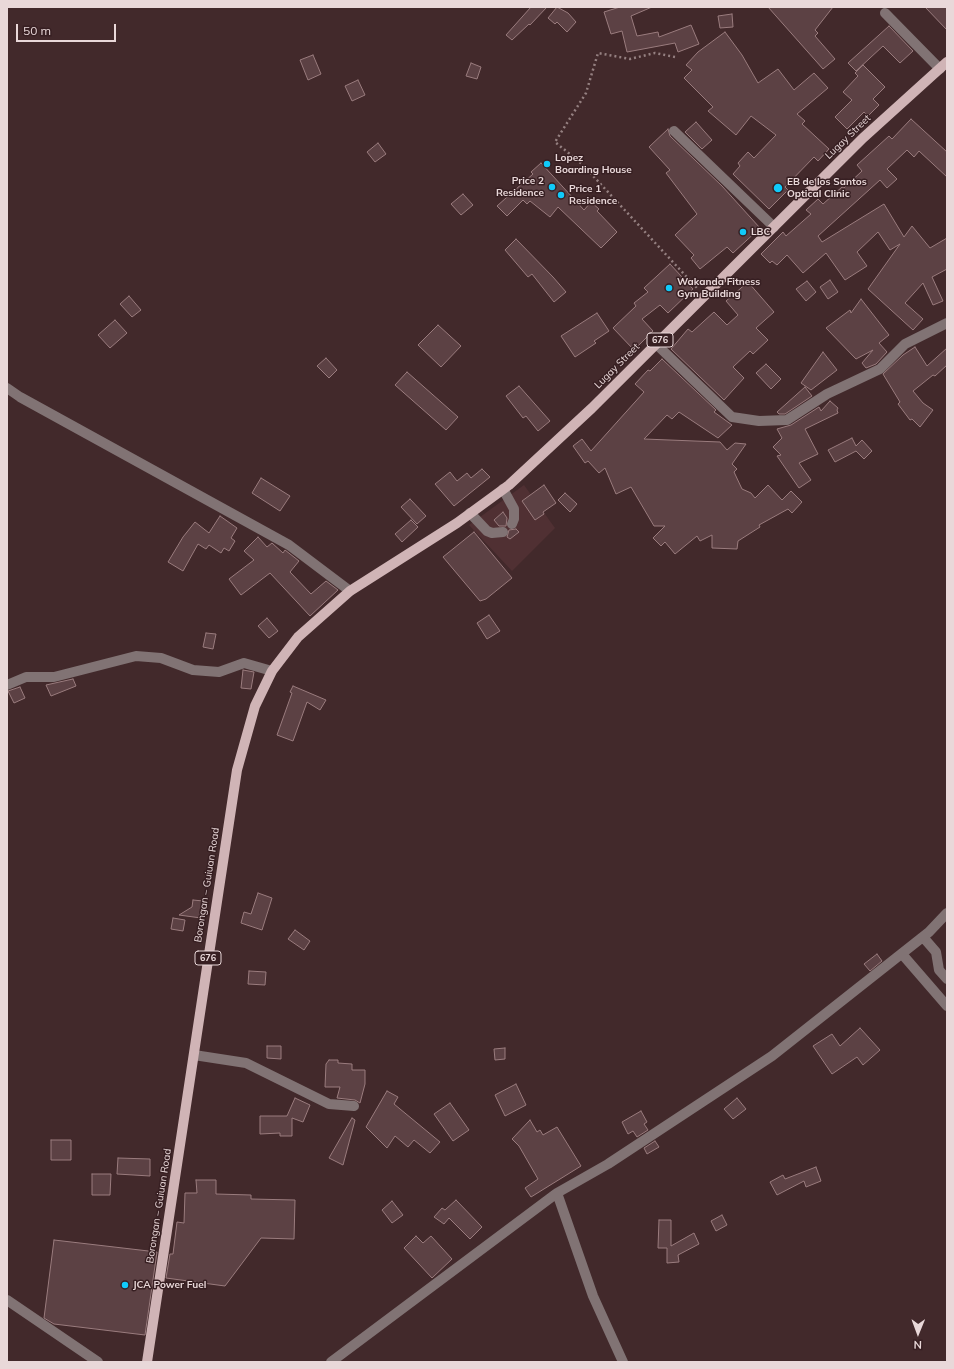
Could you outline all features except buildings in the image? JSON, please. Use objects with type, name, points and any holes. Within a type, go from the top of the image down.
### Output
[{"type":"main road","name":"Lugay Street","points":[[350,591],[470,513],[502,489],[592,408],[863,138],[943,66]]},
{"type":"main road","name":"Borongan – Guiuan Road","points":[[147,1362],[237,770],[255,706],[272,671],[298,637],[350,591]]},
{"type":"street","points":[[885,13],[943,66]]},
{"type":"street","points":[[674,130],[774,227]]},
{"type":"street","points":[[656,344],[732,417],[759,421],[787,420],[827,394],[880,369],[905,344],[947,323]]},
{"type":"street","points":[[7,388],[20,397],[289,545],[350,591]]},
{"type":"street","points":[[502,489],[514,509],[514,519],[512,524]]},
{"type":"street","points":[[470,513],[486,531],[492,533],[503,532]]},
{"type":"street","points":[[7,685],[26,677],[54,677],[136,656],[161,658],[193,670],[219,672],[244,663],[272,671]]},
{"type":"street","points":[[330,1362],[557,1193],[608,1164],[772,1056],[923,937],[947,913]]},
{"type":"street","points":[[923,937],[936,952],[939,970],[947,979]]},
{"type":"street","points":[[902,954],[947,1006]]},
{"type":"street","points":[[194,1055],[246,1063],[329,1104],[354,1106]]},
{"type":"street","points":[[557,1193],[593,1296],[623,1362]]},
{"type":"street","points":[[7,1300],[98,1362]]},
{"type":"path","points":[[675,57],[655,53],[630,59],[598,53],[586,93],[555,142],[582,164],[704,296]]},
{"type":"shaded area","points":[[524,485],[555,528],[512,571],[469,525]]},
{"type":"place","name":"Lopez Boarding House","points":[[547,164]]},
{"type":"place","name":"Price 2 Residence","points":[[552,187]]},
{"type":"place","name":"EB de los Santos Optical Clinic","points":[[778,188]]},
{"type":"place","name":"Price 1 Residence","points":[[561,195]]},
{"type":"place","name":"LBC","points":[[743,232]]},
{"type":"place","name":"Wakanda Fitness Gym Building","points":[[669,288]]},
{"type":"place","name":"JCA Power Fuel","points":[[125,1285]]}]
